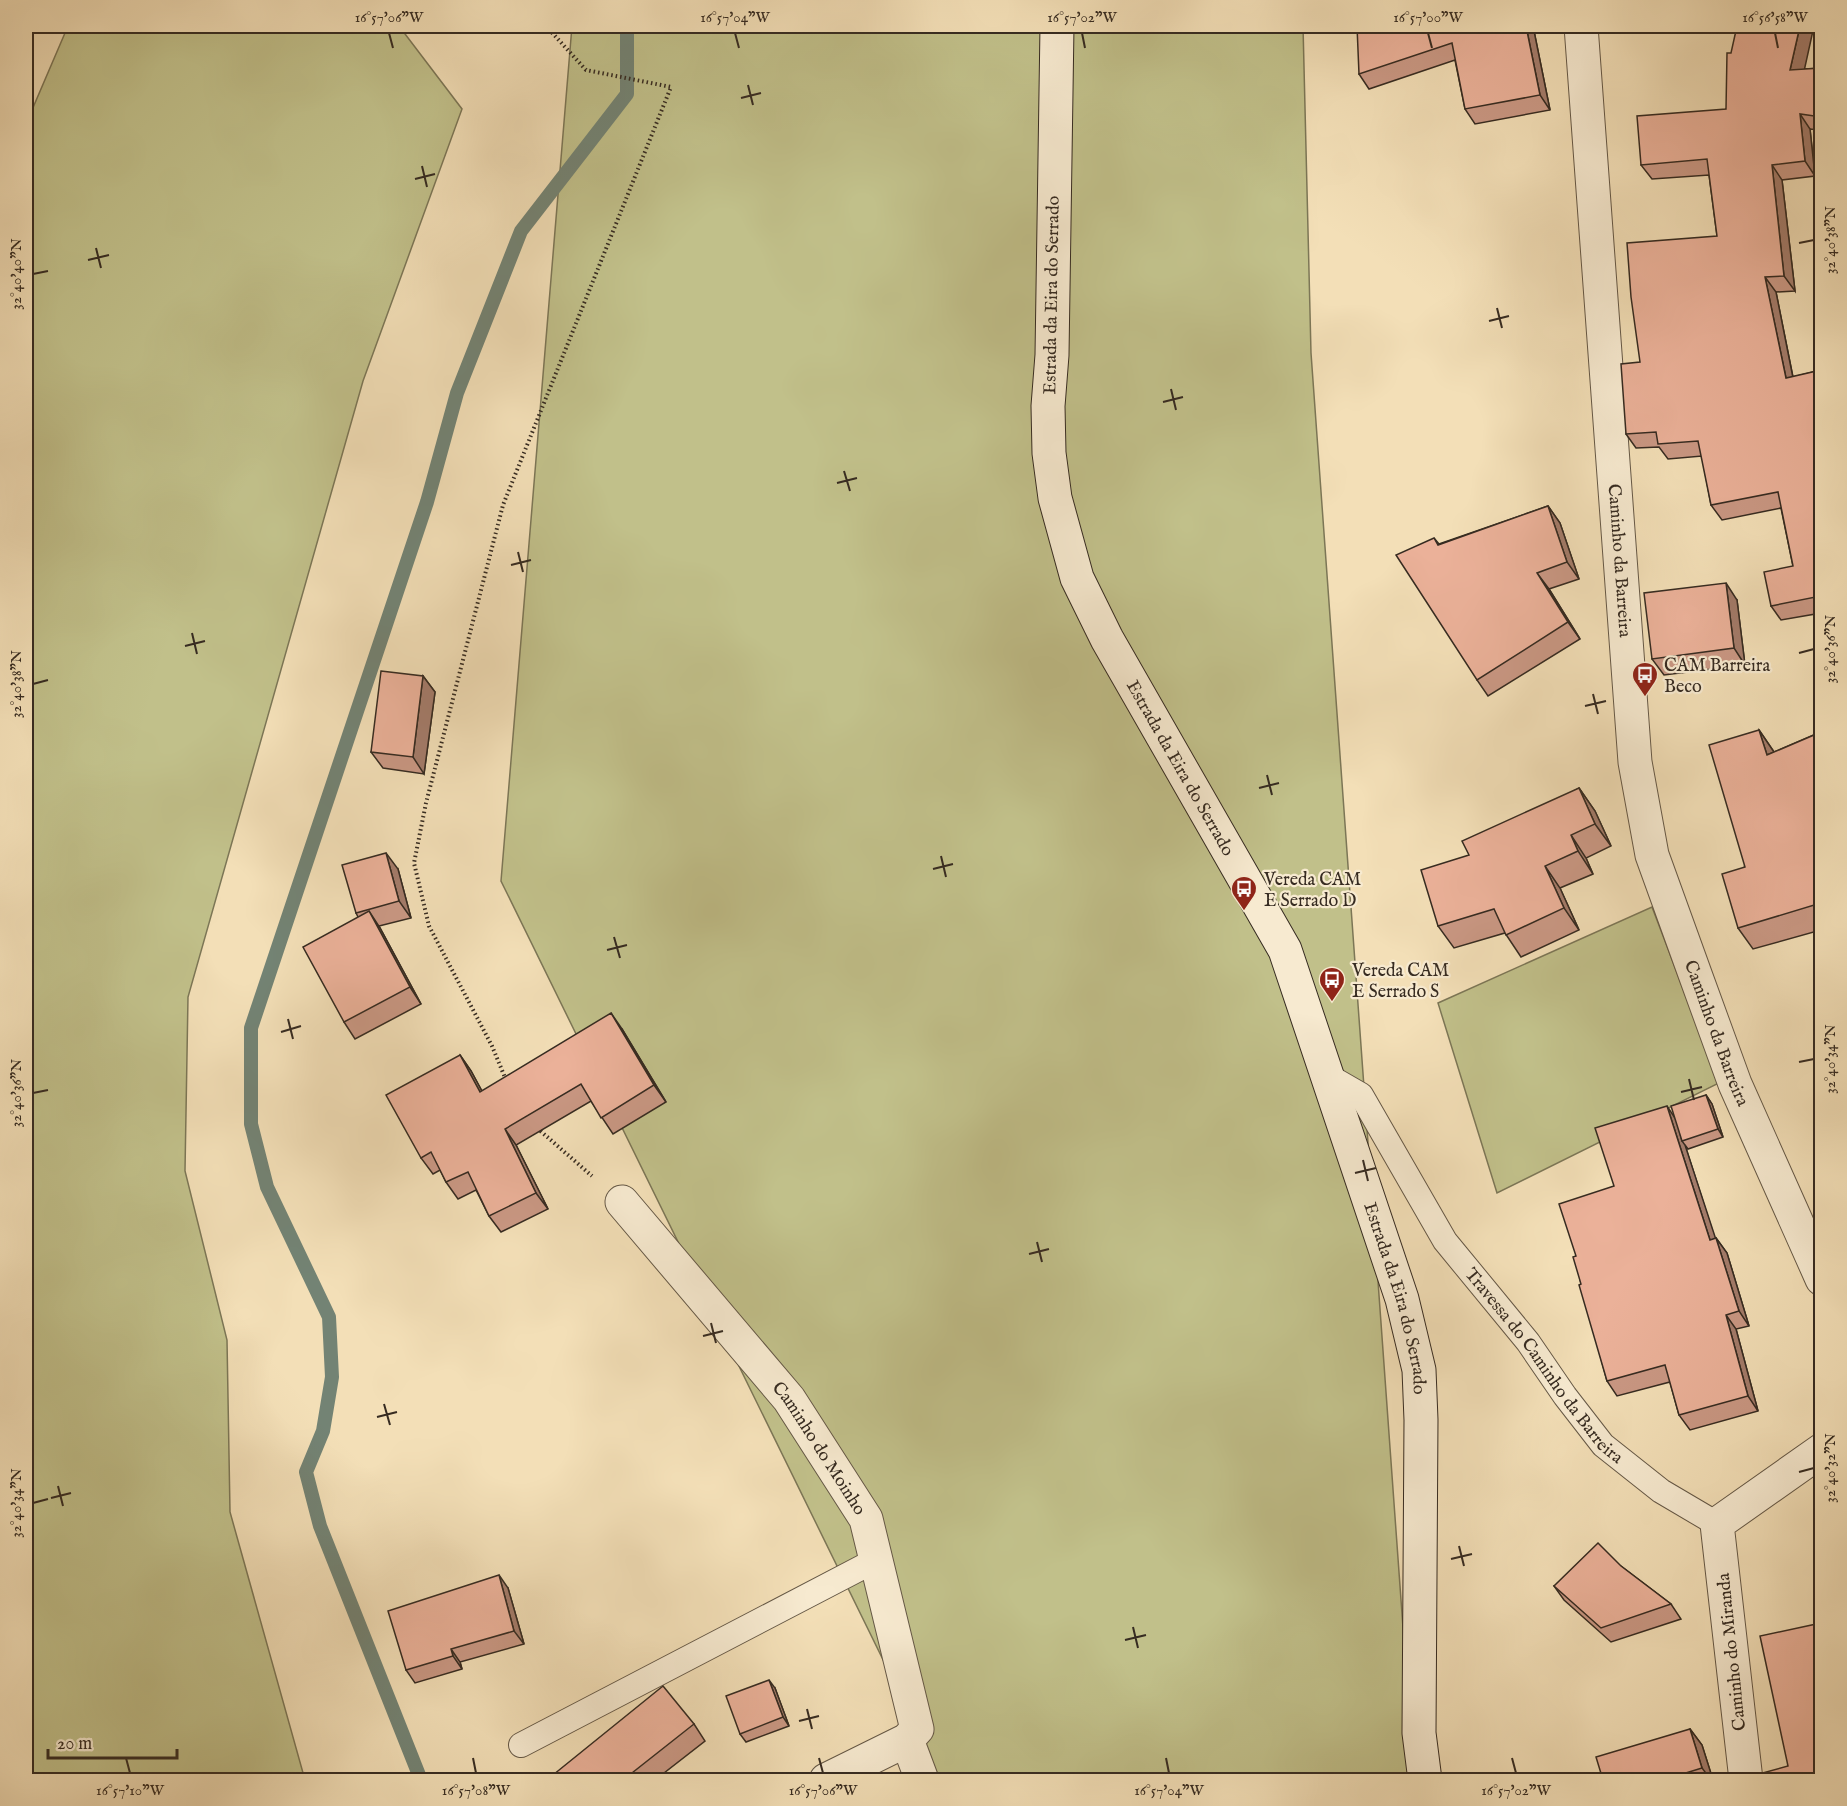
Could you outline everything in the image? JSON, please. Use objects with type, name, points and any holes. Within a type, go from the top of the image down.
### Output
[{"type":"street","name":"Estrada da Eira do Serrado","points":[[1057,26],[1052,356],[1048,406],[1049,453],[1055,498],[1077,578],[1107,639],[1285,950],[1387,1247],[1419,1371],[1421,1420],[1419,1733],[1425,1780]]},
{"type":"street","name":"Caminho da Barreira","points":[[1581,26],[1635,762],[1652,855],[1735,1084],[1821,1278]]},
{"type":"street","name":"Caminho do Moinho","points":[[622,1202],[789,1399],[866,1519],[917,1729],[907,1740]]},
{"type":"street","points":[[1717,1524],[1821,1450]]},
{"type":"street","name":"Caminho do Miranda","points":[[1717,1524],[1746,1780]]},
{"type":"street","points":[[826,1780],[907,1740],[922,1780]]},
{"type":"lane","name":"Travessa do Caminho da Barreira","points":[[1328,1076],[1361,1095],[1445,1241],[1528,1342],[1565,1396],[1603,1445],[1661,1491],[1717,1524]]},
{"type":"lane","points":[[521,1745],[876,1560]]},
{"type":"path","points":[[510,1090],[492,1046],[429,926],[414,863],[426,803],[503,505],[671,87],[586,70],[546,26]]},
{"type":"path","points":[[536,1128],[622,1202]]},
{"type":"shaded area","points":[[68,26],[399,26],[462,109],[363,381],[188,997],[185,1171],[227,1340],[230,1512],[305,1780],[26,1780],[26,124]]},
{"type":"shaded area","points":[[572,26],[1303,26],[1311,353],[1414,1780],[934,1780],[917,1729],[501,881]]},
{"type":"shaded area","points":[[1652,907],[1719,1083],[1497,1193],[1438,1003]]},
{"type":"building","points":[[1357,26],[1526,26],[1540,95],[1465,109],[1452,43],[1359,74]]},
{"type":"building","points":[[1737,26],[1800,26],[1790,70],[1821,68],[1821,117],[1800,114],[1805,161],[1772,165],[1784,276],[1765,277],[1786,378],[1821,370],[1821,596],[1771,606],[1764,572],[1793,566],[1778,492],[1711,505],[1698,441],[1658,444],[1656,432],[1626,434],[1621,364],[1640,362],[1631,297],[1627,243],[1717,236],[1707,159],[1641,165],[1637,116],[1726,109],[1727,53],[1731,53]]},
{"type":"building","points":[[1548,506],[1567,562],[1537,573],[1568,622],[1477,680],[1396,555],[1434,538],[1438,545]]},
{"type":"building","points":[[1726,583],[1734,648],[1652,659],[1644,593]]},
{"type":"building","points":[[381,671],[423,676],[413,757],[371,752]]},
{"type":"building","points":[[1759,730],[1767,755],[1821,732],[1821,903],[1738,928],[1722,874],[1745,867],[1709,745]]},
{"type":"building","points":[[1579,788],[1595,824],[1571,835],[1578,851],[1545,866],[1564,908],[1506,935],[1494,909],[1438,926],[1421,870],[1469,855],[1462,841]]},
{"type":"building","points":[[386,853],[399,901],[356,913],[342,865]]},
{"type":"building","points":[[369,911],[410,987],[344,1022],[303,947]]},
{"type":"building","points":[[611,1013],[654,1085],[601,1118],[581,1084],[505,1129],[536,1193],[489,1216],[468,1172],[446,1182],[431,1152],[421,1158],[386,1095],[460,1055],[480,1092]]},
{"type":"building","points":[[1706,1095],[1718,1129],[1682,1141],[1671,1106]]},
{"type":"building","points":[[1667,1106],[1710,1240],[1716,1238],[1739,1311],[1726,1315],[1748,1396],[1679,1415],[1665,1365],[1607,1381],[1579,1285],[1581,1284],[1573,1257],[1576,1256],[1559,1204],[1614,1186],[1595,1128]]},
{"type":"building","points":[[1598,1543],[1621,1566],[1671,1604],[1601,1628],[1554,1586]]},
{"type":"building","points":[[499,1575],[514,1631],[451,1649],[453,1656],[406,1670],[388,1611]]},
{"type":"building","points":[[1821,1623],[1821,1780],[1737,1780],[1788,1766],[1760,1636]]},
{"type":"building","points":[[769,1680],[783,1717],[740,1734],[726,1696]]},
{"type":"building","points":[[663,1686],[694,1724],[623,1780],[548,1779]]},
{"type":"building","points":[[1690,1729],[1702,1768],[1663,1780],[1603,1780],[1596,1757]]},
{"type":"waterway","points":[[421,1780],[320,1526],[306,1472],[323,1431],[332,1377],[329,1317],[267,1187],[251,1124],[251,1028],[427,502],[457,393],[521,231],[627,94],[627,26]]},
{"type":"place","name":"CAM Barreira Beco","points":[[1645,698]]},
{"type":"place","name":"Vereda CAM E Serrado D","points":[[1244,912]]},
{"type":"place","name":"Vereda CAM E Serrado S","points":[[1332,1003]]}]
